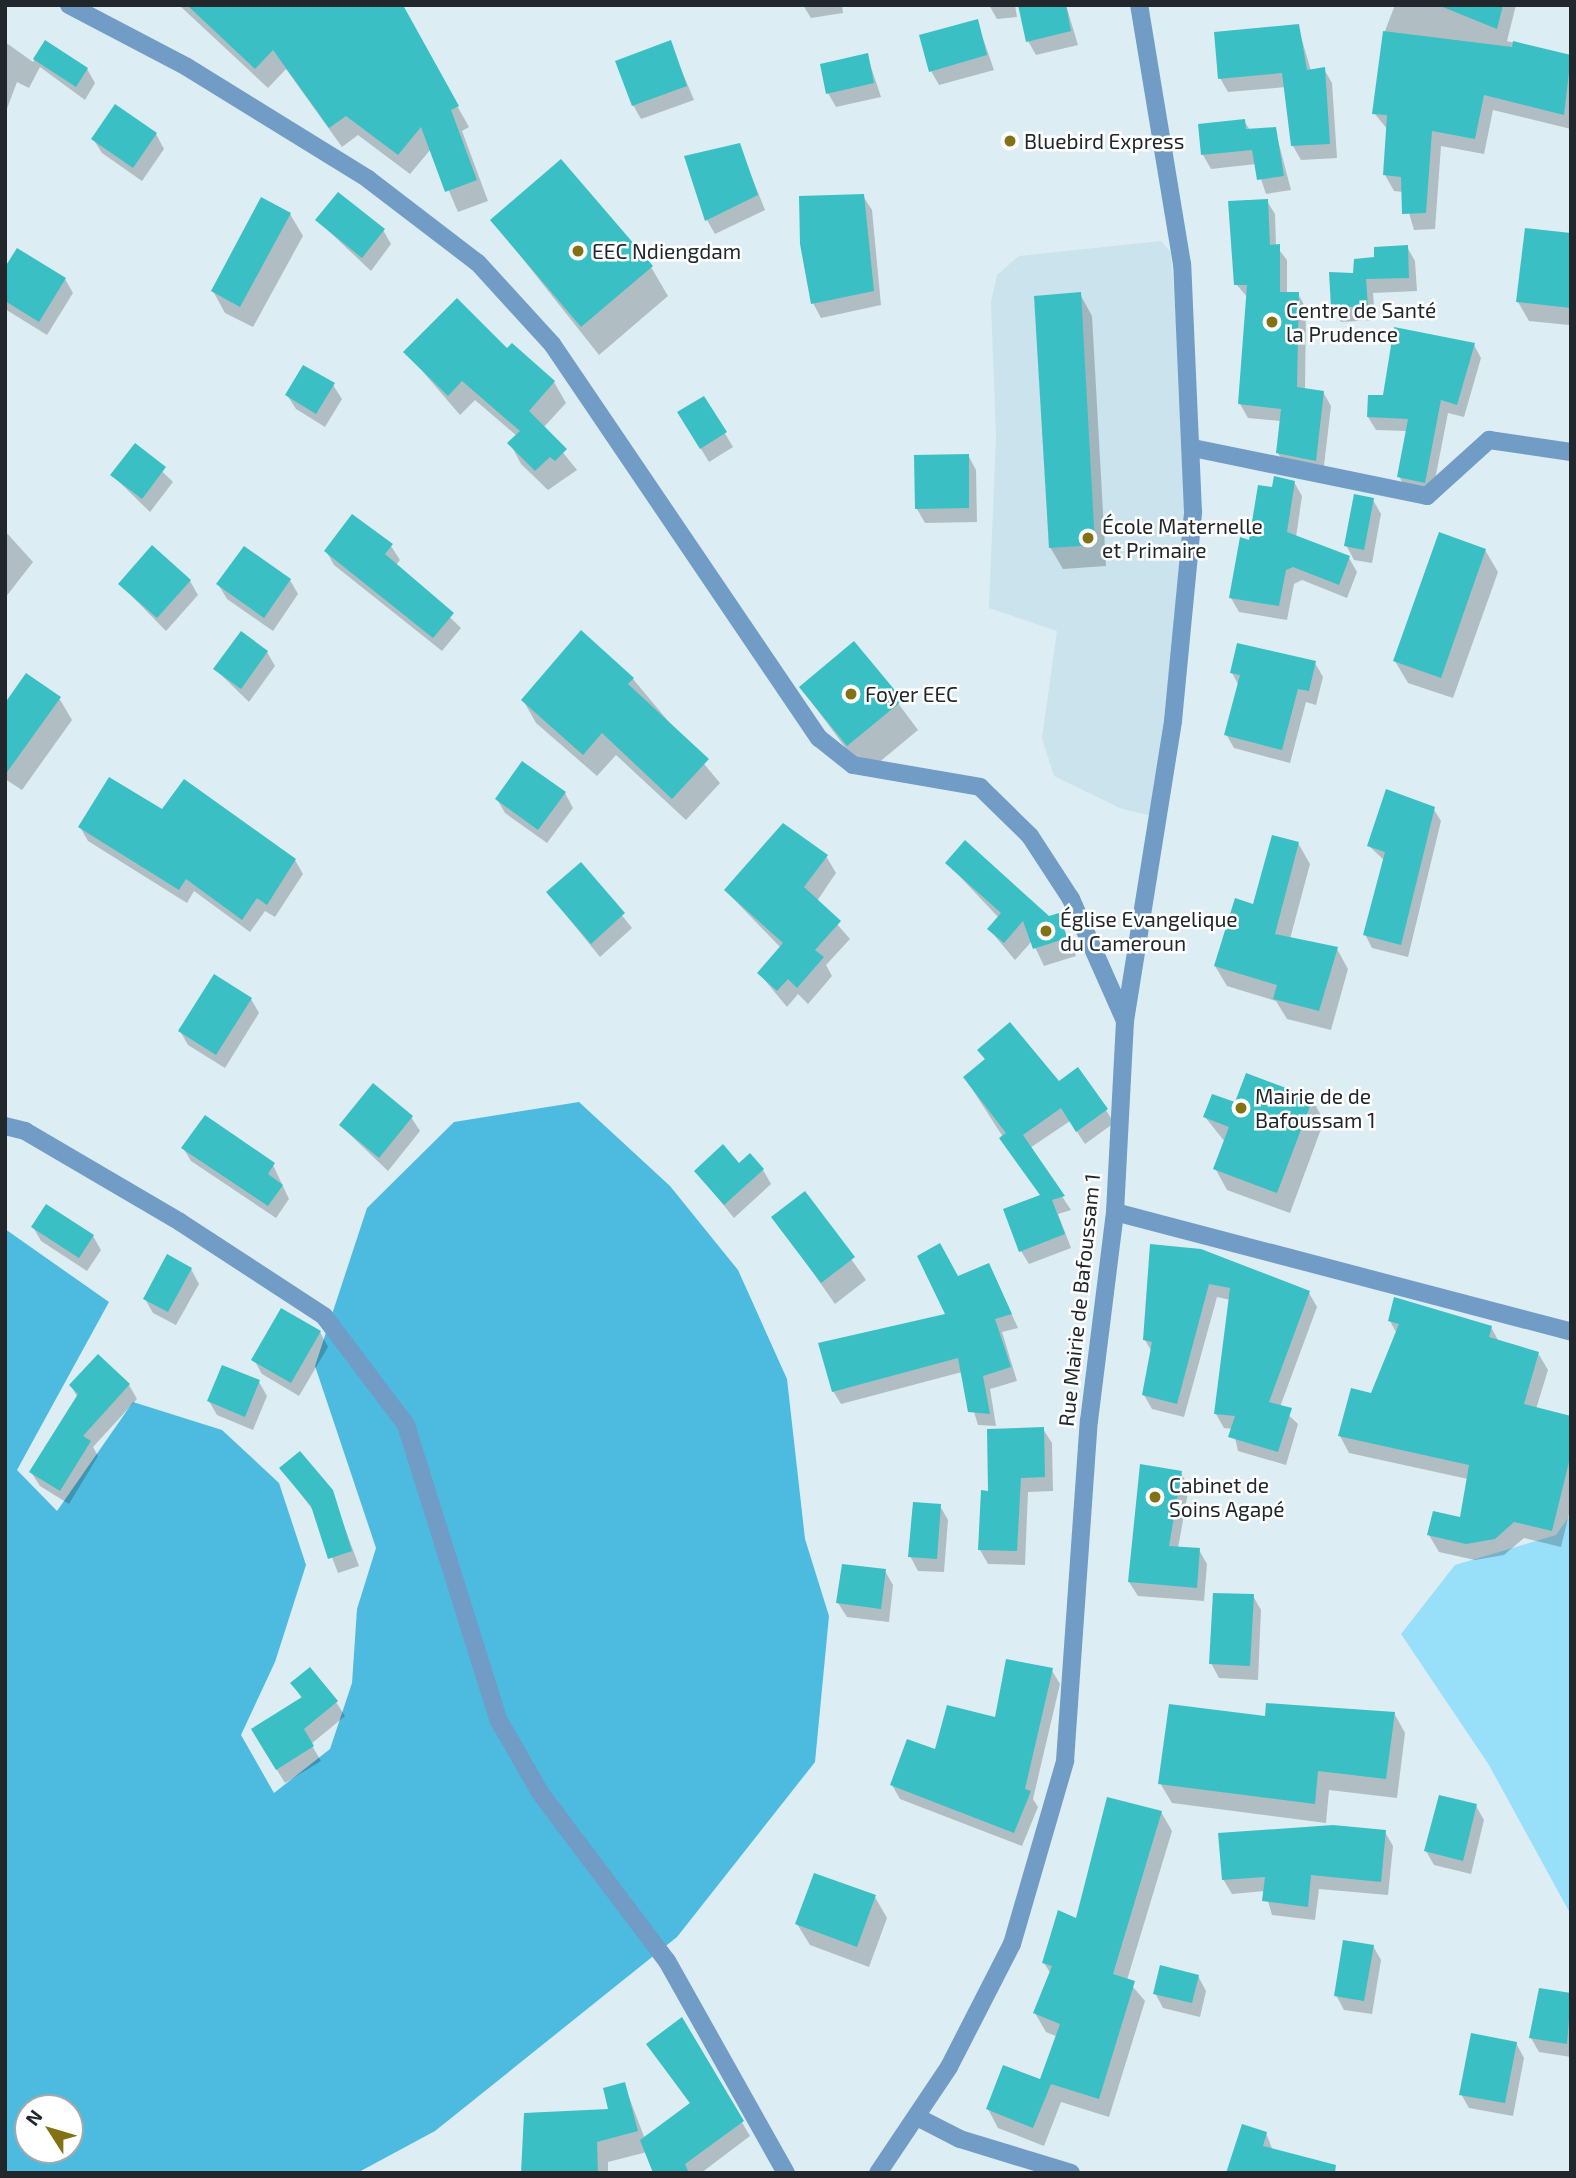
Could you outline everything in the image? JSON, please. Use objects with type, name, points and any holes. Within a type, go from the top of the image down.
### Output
[{"type":"street","points":[[69,5],[187,67],[368,179],[478,262],[552,344],[819,738],[853,765],[980,787],[1030,836],[1071,899],[1125,1021]]},
{"type":"street","name":"Rue Mairie de Bafoussam 1","points":[[878,2173],[917,2117],[980,2012],[1012,1944],[1065,1761],[1088,1421],[1115,1212],[1125,1021],[1173,721],[1189,596],[1193,447],[1182,264],[1139,5]]},
{"type":"street","points":[[1193,447],[1427,496],[1489,440],[1571,452]]},
{"type":"street","points":[[5,1126],[25,1131],[180,1222],[324,1316],[406,1425],[499,1721],[541,1794],[667,1961],[786,2173]]},
{"type":"street","points":[[1115,1212],[1571,1332]]},
{"type":"street","points":[[917,2117],[960,2138],[1071,2173]]},
{"type":"shaded area","name":"École Maternelle et Primaire","points":[[1161,241],[1171,253],[1187,468],[1179,662],[1157,817],[1122,809],[1054,776],[1042,738],[1057,631],[989,608],[996,437],[991,302],[997,275],[1019,256]]},
{"type":"shaded area","points":[[579,1102],[670,1186],[738,1270],[787,1379],[805,1539],[829,1616],[815,1762],[677,1937],[435,2131],[357,2173],[5,2173],[5,1229],[109,1302],[17,1470],[57,1511],[133,1402],[222,1430],[279,1483],[306,1565],[275,1662],[241,1735],[274,1793],[330,1749],[352,1683],[357,1609],[376,1548],[315,1366],[367,1208],[454,1122]]},
{"type":"shaded area","points":[[1571,1514],[1571,1915],[1489,1765],[1401,1634],[1455,1565],[1556,1535]]},
{"type":"building","points":[[187,5],[403,5],[459,106],[451,110],[477,180],[445,192],[421,127],[398,155],[346,116],[329,128],[273,50],[255,69]]},
{"type":"building","points":[[1018,5],[1066,5],[1071,31],[1026,42]]},
{"type":"building","points":[[1438,5],[1503,5],[1497,29]]},
{"type":"building","points":[[978,19],[987,55],[929,72],[919,35]]},
{"type":"building","points":[[1299,24],[1307,70],[1325,67],[1330,144],[1291,146],[1282,73],[1218,79],[1214,32]]},
{"type":"building","points":[[1383,31],[1512,47],[1513,41],[1571,55],[1564,115],[1484,95],[1475,139],[1432,131],[1426,213],[1402,214],[1401,177],[1383,175],[1387,115],[1372,114]]},
{"type":"building","points":[[45,40],[88,68],[76,87],[33,59]]},
{"type":"building","points":[[671,40],[687,86],[632,106],[615,61]]},
{"type":"building","points":[[868,53],[874,83],[826,94],[820,64]]},
{"type":"building","points":[[115,104],[157,133],[133,168],[91,139]]},
{"type":"building","points":[[1245,119],[1246,129],[1276,127],[1284,176],[1257,180],[1252,150],[1201,155],[1198,124]]},
{"type":"building","points":[[740,143],[758,195],[705,221],[684,156]]},
{"type":"building","points":[[561,159],[653,266],[581,327],[490,220]]},
{"type":"building","points":[[338,192],[385,229],[362,258],[315,220]]},
{"type":"building","points":[[864,194],[874,291],[811,304],[800,244],[799,196]]},
{"type":"building","points":[[261,197],[291,213],[240,307],[211,291]]},
{"type":"building","points":[[1268,199],[1270,245],[1280,244],[1280,292],[1299,292],[1297,387],[1324,391],[1316,461],[1276,453],[1281,409],[1238,404],[1247,285],[1234,285],[1228,201]]},
{"type":"building","points":[[1525,228],[1571,233],[1571,308],[1516,302]]},
{"type":"building","points":[[1408,245],[1409,278],[1366,279],[1368,306],[1331,308],[1329,272],[1353,273],[1354,259],[1374,257],[1374,247]]},
{"type":"building","points":[[17,248],[66,278],[39,322],[5,301],[5,267]]},
{"type":"building","points":[[1081,292],[1095,545],[1049,548],[1034,296]]},
{"type":"building","points":[[457,298],[507,348],[512,343],[555,381],[529,411],[567,449],[555,461],[550,457],[535,471],[507,443],[520,431],[462,381],[448,396],[403,352]]},
{"type":"building","points":[[1394,327],[1475,343],[1457,405],[1441,400],[1425,483],[1397,477],[1408,419],[1367,417],[1368,395],[1383,395]]},
{"type":"building","points":[[303,365],[335,383],[316,414],[285,395]]},
{"type":"building","points":[[704,396],[727,432],[700,449],[677,412]]},
{"type":"building","points":[[135,443],[166,467],[142,499],[110,475]]},
{"type":"building","points":[[969,454],[969,508],[915,509],[914,455]]},
{"type":"building","points":[[1274,476],[1295,481],[1287,532],[1350,556],[1339,585],[1293,567],[1286,570],[1279,606],[1229,598],[1240,537],[1249,540],[1258,485],[1272,487]]},
{"type":"building","points":[[1354,494],[1374,498],[1364,550],[1344,546]]},
{"type":"building","points":[[352,514],[393,544],[385,554],[454,613],[433,638],[324,551]]},
{"type":"building","points":[[1439,532],[1486,549],[1441,678],[1393,661]]},
{"type":"building","points":[[152,545],[191,580],[157,618],[118,584]]},
{"type":"building","points":[[244,546],[291,579],[264,618],[216,584]]},
{"type":"building","points":[[581,630],[634,678],[628,684],[709,759],[672,799],[602,733],[583,755],[521,700]]},
{"type":"building","points":[[241,631],[268,651],[241,689],[213,669]]},
{"type":"building","name":"Foyer EEC","points":[[854,641],[903,700],[847,746],[799,687]]},
{"type":"building","points":[[1237,643],[1316,661],[1309,691],[1298,689],[1282,750],[1224,735],[1240,675],[1230,673]]},
{"type":"building","points":[[26,673],[61,697],[5,775],[5,703]]},
{"type":"building","points":[[522,761],[566,792],[538,830],[495,799]]},
{"type":"building","points":[[109,777],[162,809],[184,779],[296,859],[267,905],[257,898],[242,920],[186,879],[179,890],[78,827]]},
{"type":"building","points":[[1386,789],[1435,807],[1401,945],[1363,935],[1385,852],[1367,846]]},
{"type":"building","points":[[783,823],[828,855],[804,887],[841,921],[815,950],[824,957],[797,988],[788,979],[777,991],[757,973],[783,943],[724,890]]},
{"type":"building","points":[[1272,835],[1299,842],[1275,934],[1338,947],[1319,1011],[1273,999],[1277,985],[1214,966],[1235,898],[1253,904]]},
{"type":"building","points":[[965,840],[1049,916],[1059,913],[1067,938],[1033,949],[1023,921],[1004,943],[987,929],[1001,913],[945,863]]},
{"type":"building","points":[[581,862],[625,913],[591,944],[546,892]]},
{"type":"building","points":[[214,974],[252,998],[216,1055],[178,1031]]},
{"type":"building","points":[[1010,1022],[1059,1081],[1078,1067],[1108,1109],[1076,1132],[1061,1108],[1023,1135],[1065,1196],[1052,1200],[1065,1234],[1019,1252],[1003,1209],[1040,1195],[999,1138],[1006,1133],[963,1077],[985,1059],[977,1050]]},
{"type":"building","points":[[1246,1073],[1313,1098],[1277,1193],[1213,1169],[1229,1127],[1203,1117],[1212,1094],[1235,1102]]},
{"type":"building","points":[[373,1083],[413,1116],[379,1158],[339,1125]]},
{"type":"building","points":[[205,1115],[275,1163],[268,1174],[283,1185],[268,1206],[181,1148]]},
{"type":"building","points":[[723,1144],[739,1163],[750,1153],[764,1169],[724,1205],[694,1171]]},
{"type":"building","points":[[805,1191],[855,1257],[821,1283],[771,1217]]},
{"type":"building","points":[[46,1204],[94,1235],[79,1258],[31,1227]]},
{"type":"building","points":[[940,1243],[958,1276],[989,1263],[1012,1314],[995,1319],[1011,1367],[983,1376],[990,1414],[968,1412],[958,1358],[832,1392],[818,1343],[945,1314],[917,1256]]},
{"type":"building","points":[[1150,1244],[1201,1249],[1310,1291],[1269,1402],[1292,1408],[1278,1452],[1228,1437],[1235,1416],[1214,1414],[1230,1288],[1209,1284],[1177,1404],[1142,1395],[1152,1342],[1143,1340]]},
{"type":"building","points":[[167,1254],[192,1268],[168,1312],[143,1299]]},
{"type":"building","points":[[1394,1297],[1492,1326],[1489,1337],[1539,1352],[1524,1404],[1571,1416],[1571,1454],[1552,1531],[1514,1522],[1495,1539],[1466,1544],[1427,1535],[1433,1511],[1460,1517],[1469,1465],[1338,1436],[1351,1388],[1371,1393],[1399,1324],[1388,1321]]},
{"type":"building","points":[[281,1308],[321,1331],[291,1383],[251,1360]]},
{"type":"building","points":[[98,1354],[130,1384],[83,1436],[91,1441],[60,1491],[29,1472],[78,1394],[69,1385]]},
{"type":"building","points":[[222,1365],[260,1380],[245,1417],[207,1401]]},
{"type":"building","points":[[1044,1427],[1045,1477],[1021,1478],[1017,1551],[978,1550],[981,1490],[988,1491],[987,1429]]},
{"type":"building","points":[[300,1451],[333,1490],[352,1551],[328,1559],[311,1506],[279,1468]]},
{"type":"building","points":[[1140,1464],[1182,1471],[1169,1546],[1200,1548],[1197,1588],[1128,1582]]},
{"type":"building","points":[[913,1502],[941,1504],[937,1559],[908,1557]]},
{"type":"building","points":[[842,1564],[886,1569],[881,1609],[836,1603]]},
{"type":"building","points":[[1213,1593],[1254,1594],[1250,1666],[1209,1664]]},
{"type":"building","points":[[1006,1659],[1053,1668],[1025,1789],[1031,1791],[1014,1833],[890,1785],[907,1739],[935,1749],[947,1705],[995,1717]]},
{"type":"building","points":[[310,1667],[338,1701],[304,1729],[314,1746],[276,1770],[251,1729],[302,1697],[290,1683]]},
{"type":"building","points":[[1266,1703],[1395,1712],[1386,1779],[1318,1771],[1315,1804],[1158,1784],[1169,1704],[1265,1716]]},
{"type":"building","points":[[1439,1795],[1477,1804],[1463,1861],[1424,1851]]},
{"type":"building","points":[[1107,1797],[1162,1811],[1113,1974],[1135,1981],[1099,2099],[1051,2084],[1033,2128],[986,2109],[1003,2065],[1040,2079],[1060,2024],[1033,2013],[1052,1966],[1042,1963],[1058,1910],[1076,1918]]},
{"type":"building","points":[[1333,1825],[1386,1830],[1381,1882],[1311,1875],[1308,1907],[1262,1901],[1265,1877],[1222,1880],[1218,1833]]},
{"type":"building","points":[[814,1873],[876,1895],[857,1947],[795,1924]]},
{"type":"building","points":[[1343,1940],[1374,1945],[1364,2001],[1334,1996]]},
{"type":"building","points":[[1160,1965],[1199,1975],[1192,2003],[1153,1994]]},
{"type":"building","points":[[1539,1988],[1571,1993],[1567,2044],[1529,2038]]},
{"type":"building","points":[[682,2017],[744,2121],[685,2164],[689,2173],[653,2173],[640,2140],[690,2103],[646,2044]]},
{"type":"building","points":[[1471,2033],[1517,2042],[1505,2103],[1459,2095]]},
{"type":"building","points":[[625,2082],[638,2131],[597,2142],[598,2173],[521,2173],[524,2113],[608,2109],[603,2088]]},
{"type":"building","points":[[1242,2124],[1267,2132],[1263,2146],[1336,2165],[1335,2173],[1226,2173]]},
{"type":"place","name":"Bluebird Express","points":[[1010,141]]},
{"type":"place","name":"EEC Ndiengdam","points":[[578,251]]},
{"type":"place","name":"Centre de Santé la Prudence","points":[[1272,322]]},
{"type":"place","name":"École Maternelle et Primaire","points":[[1088,538]]},
{"type":"place","name":"Foyer EEC","points":[[851,694]]},
{"type":"place","name":"Église Evangelique du Cameroun","points":[[1046,931]]},
{"type":"place","name":"Mairie de de Bafoussam 1","points":[[1241,1108]]},
{"type":"place","name":"Cabinet de Soins Agapé","points":[[1155,1497]]}]
